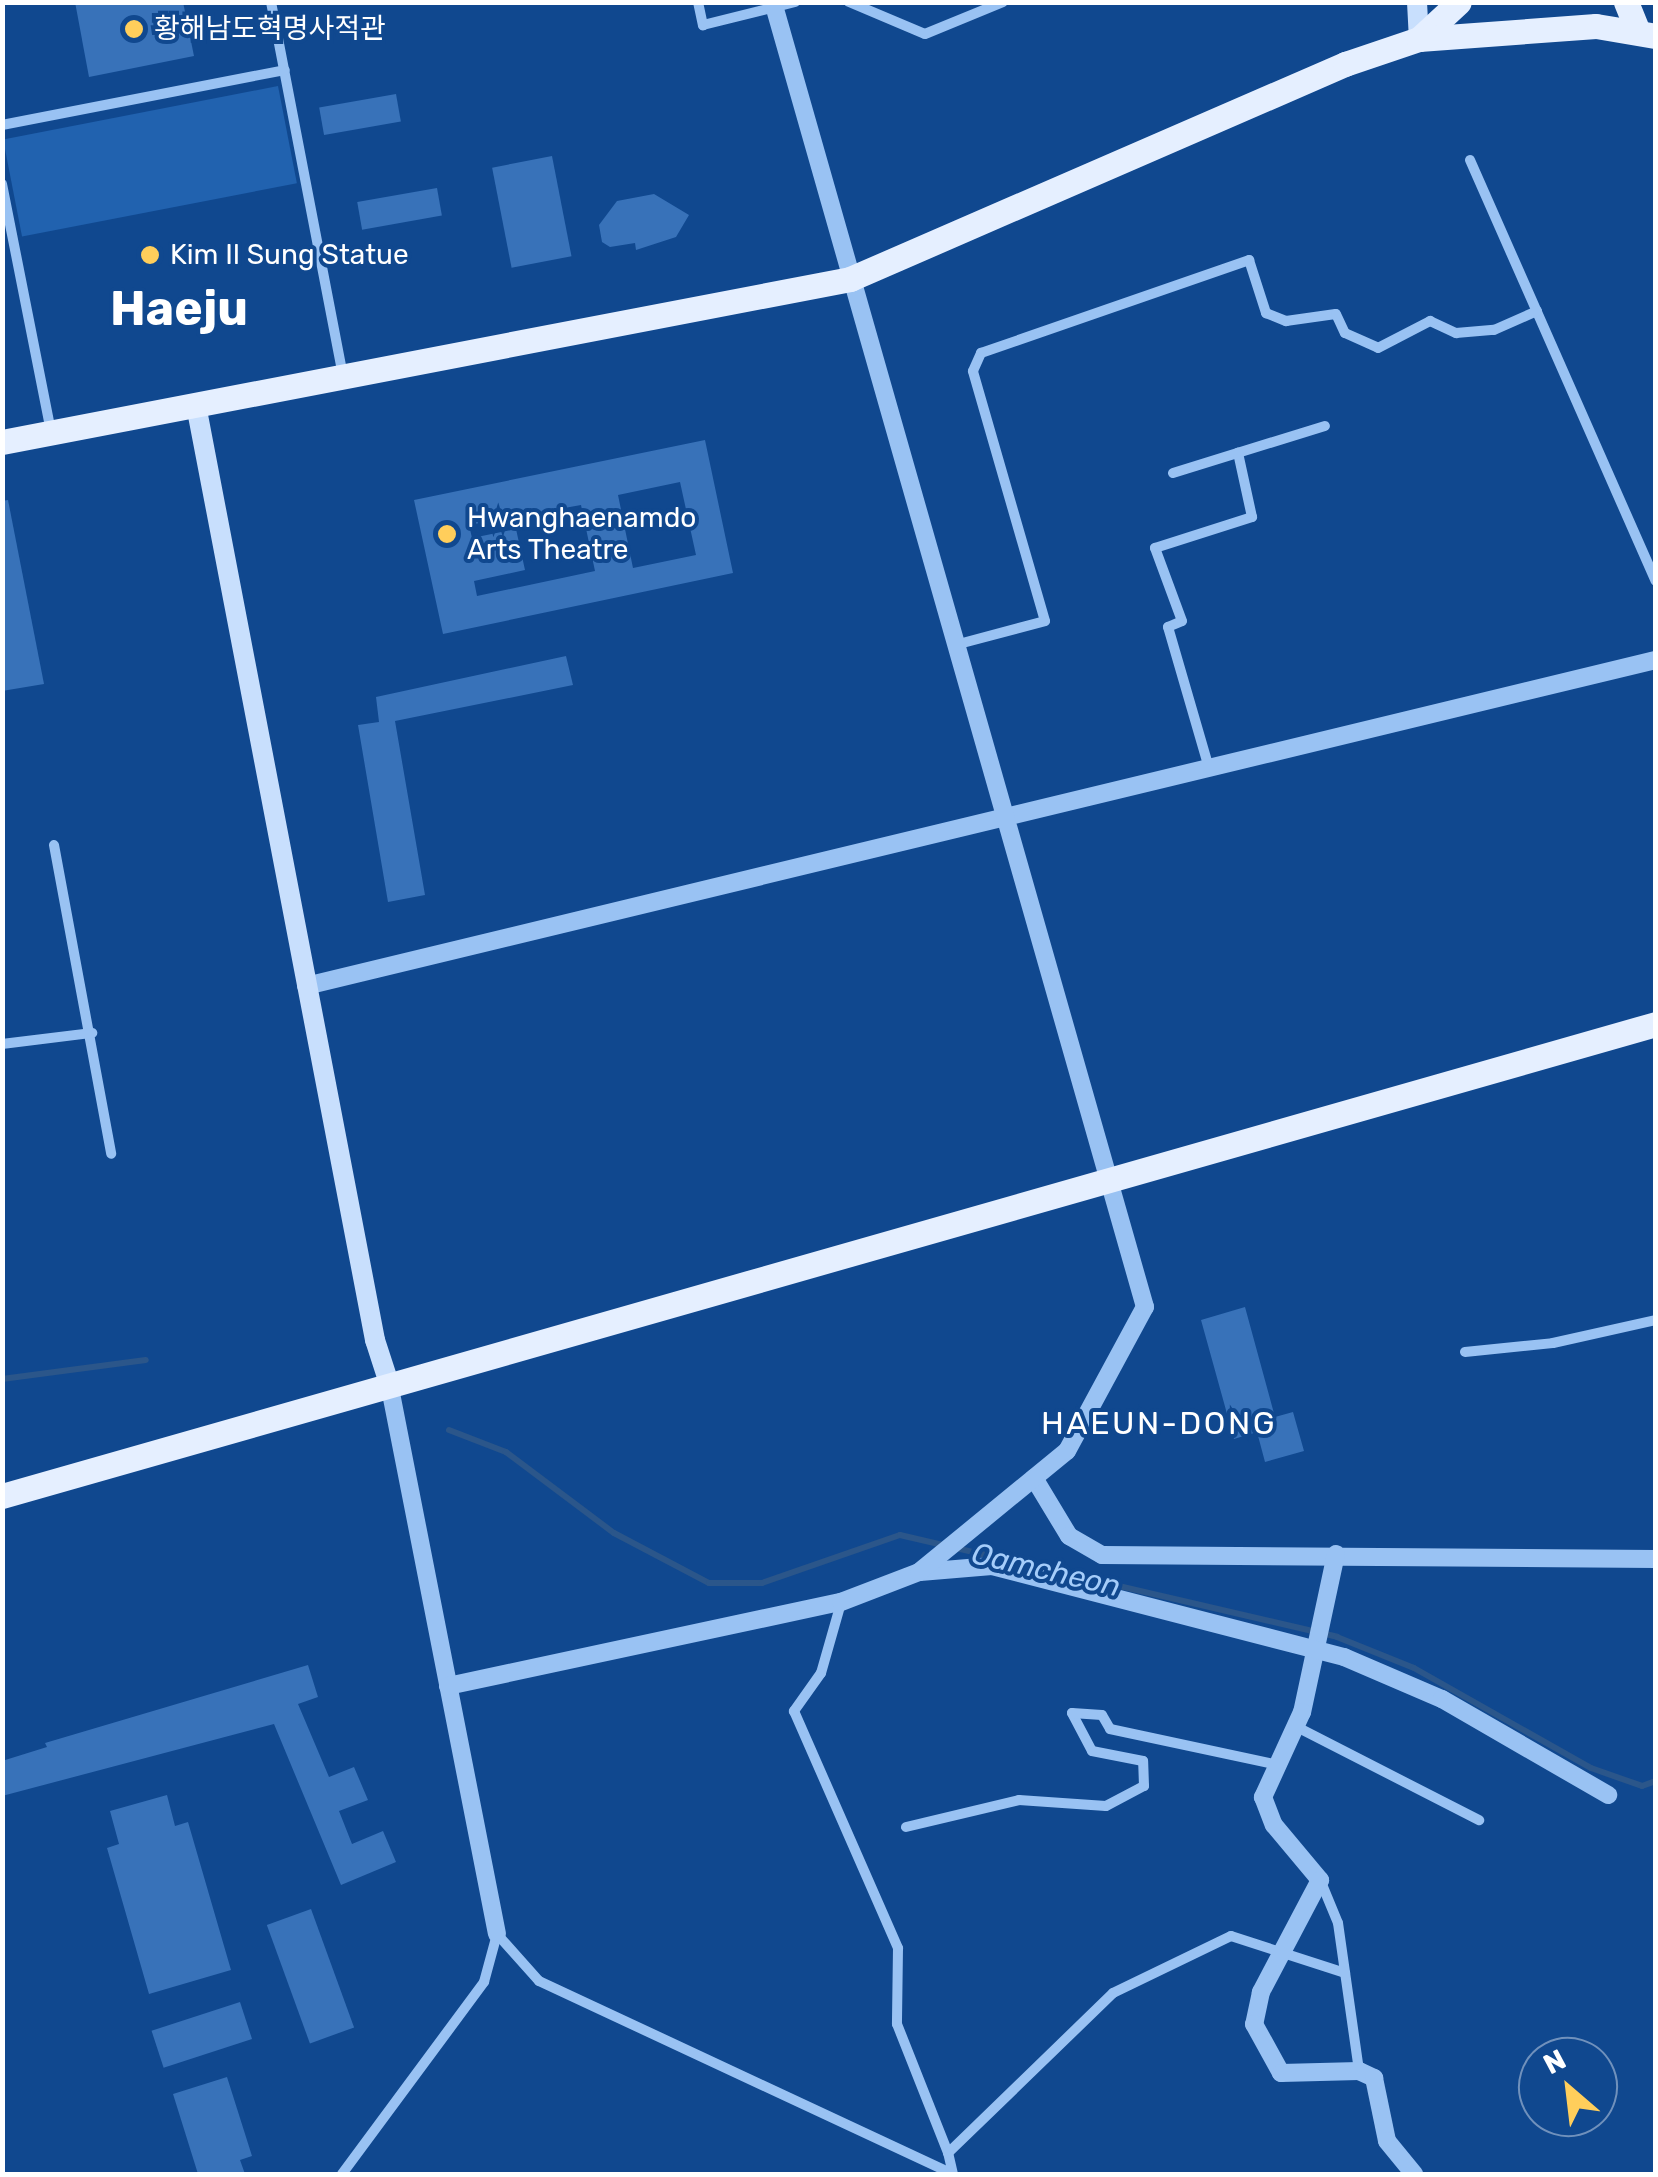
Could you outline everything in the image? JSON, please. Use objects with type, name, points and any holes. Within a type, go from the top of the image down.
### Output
[{"type":"main road","points":[[1418,2],[1419,39]]},
{"type":"main road","points":[[1419,39],[1459,2]]},
{"type":"main road","points":[[1626,2],[1647,34]]},
{"type":"main road","points":[[2,442],[850,279],[1345,64],[1419,39],[1578,27],[1647,34]]},
{"type":"main road","points":[[196,405],[306,986],[389,1382]]},
{"type":"main road","points":[[2,1496],[389,1382],[1656,1024]]},
{"type":"street","points":[[271,2],[343,377]]},
{"type":"street","points":[[698,2],[703,25],[795,2]]},
{"type":"street","points":[[849,2],[925,34],[1004,2]]},
{"type":"street","points":[[774,5],[1145,1307],[1067,1451],[919,1572]]},
{"type":"street","points":[[2,125],[285,70]]},
{"type":"street","points":[[1470,160],[1656,581]]},
{"type":"street","points":[[2,184],[52,432]]},
{"type":"street","points":[[955,645],[1045,622],[972,371],[981,353],[1249,260],[1266,314],[1286,321],[1336,314],[1346,333],[1378,348],[1430,322],[1456,333],[1494,330],[1537,311]]},
{"type":"street","points":[[1173,473],[1325,426]]},
{"type":"street","points":[[1209,768],[1168,627],[1182,621],[1155,548],[1252,517],[1238,453]]},
{"type":"street","points":[[306,986],[1004,814],[1656,660]]},
{"type":"street","points":[[54,845],[92,1033],[110,1154]]},
{"type":"street","points":[[2,1044],[92,1033]]},
{"type":"street","points":[[1465,1352],[1553,1344],[1656,1320]]},
{"type":"street","points":[[342,2174],[484,1982],[497,1934],[389,1382]]},
{"type":"street","points":[[1034,1478],[1069,1536],[1102,1555],[1246,1561],[1336,1554],[1656,1558]]},
{"type":"street","points":[[1336,1554],[1295,1726],[1263,1797],[1274,1825],[1320,1880],[1338,1923],[1359,2071]]},
{"type":"street","points":[[448,1686],[841,1602],[919,1572],[992,1566],[1312,1646],[1442,1699],[1608,1795]]},
{"type":"street","points":[[841,1602],[821,1672],[794,1711],[898,1948],[897,2024],[948,2154],[952,2174]]},
{"type":"street","points":[[906,1826],[1019,1800],[1106,1806],[1144,1786],[1143,1762],[1092,1751],[1072,1713],[1102,1715],[1110,1729],[1278,1765]]},
{"type":"street","points":[[1295,1726],[1479,1820]]},
{"type":"street","points":[[1320,1880],[1261,1992],[1254,2024],[1264,2051],[1281,2073],[1359,2071],[1374,2078],[1387,2141],[1414,2174]]},
{"type":"street","points":[[497,1934],[539,1981],[952,2174]]},
{"type":"street","points":[[948,2154],[1113,1993],[1232,1936],[1345,1973]]},
{"type":"shaded area","points":[[278,86],[297,183],[22,237],[3,139]]},
{"type":"building","name":"황해남도혁명사적관","points":[[75,2],[183,2],[194,56],[89,77]]},
{"type":"building","points":[[396,94],[401,122],[324,135],[319,108]]},
{"type":"building","points":[[552,156],[571,256],[512,268],[492,168]]},
{"type":"building","points":[[437,188],[442,216],[362,230],[357,202]]},
{"type":"building","points":[[654,194],[689,215],[676,237],[636,250],[635,243],[610,247],[602,242],[599,225],[617,201]]},
{"type":"building","name":"Hwanghaenamdo Arts Theatre","points":[[705,440],[733,573],[443,634],[414,500]],"holes":[[[680,482],[696,555],[633,568],[618,495]],[[581,505],[595,571],[477,596],[474,581],[525,570],[516,529],[472,538],[469,525]]]},
{"type":"building","points":[[8,500],[44,684],[2,691],[2,501]]},
{"type":"building","points":[[566,656],[573,685],[395,721],[425,895],[388,902],[358,725],[379,722],[376,697]]},
{"type":"building","points":[[1245,1307],[1275,1417],[1293,1412],[1304,1451],[1265,1462],[1257,1432],[1234,1439],[1201,1320]]},
{"type":"building","points":[[308,1665],[318,1697],[298,1704],[329,1777],[354,1767],[368,1800],[339,1811],[352,1844],[383,1831],[396,1862],[341,1885],[274,1724],[2,1796],[2,1761],[47,1747],[45,1743]]},
{"type":"building","points":[[167,1795],[175,1826],[188,1822],[231,1970],[149,1994],[107,1848],[119,1844],[110,1811]]},
{"type":"building","points":[[311,1909],[354,2027],[310,2043],[267,1925]]},
{"type":"building","points":[[240,2002],[252,2039],[164,2068],[152,2031]]},
{"type":"building","points":[[227,2077],[252,2156],[240,2160],[245,2174],[198,2174],[173,2094]]},
{"type":"waterway","name":"Oamcheon","points":[[2,1379],[146,1360]]},
{"type":"waterway","name":"Oamcheon","points":[[449,1430],[506,1452],[614,1533],[709,1583],[762,1583],[900,1535],[1337,1637],[1414,1668],[1591,1768],[1642,1786],[1656,1781]]},
{"type":"place","name":"황해남도혁명사적관","points":[[134,29]]},
{"type":"place","name":"Kim Il Sung Statue","points":[[150,255]]},
{"type":"place","name":"Hwanghaenamdo Arts Theatre","points":[[447,534]]},
{"type":"district","name":"Haeju","points":[[179,309]]},
{"type":"district","name":"HAEUN-DONG","points":[[1159,1423]]}]
